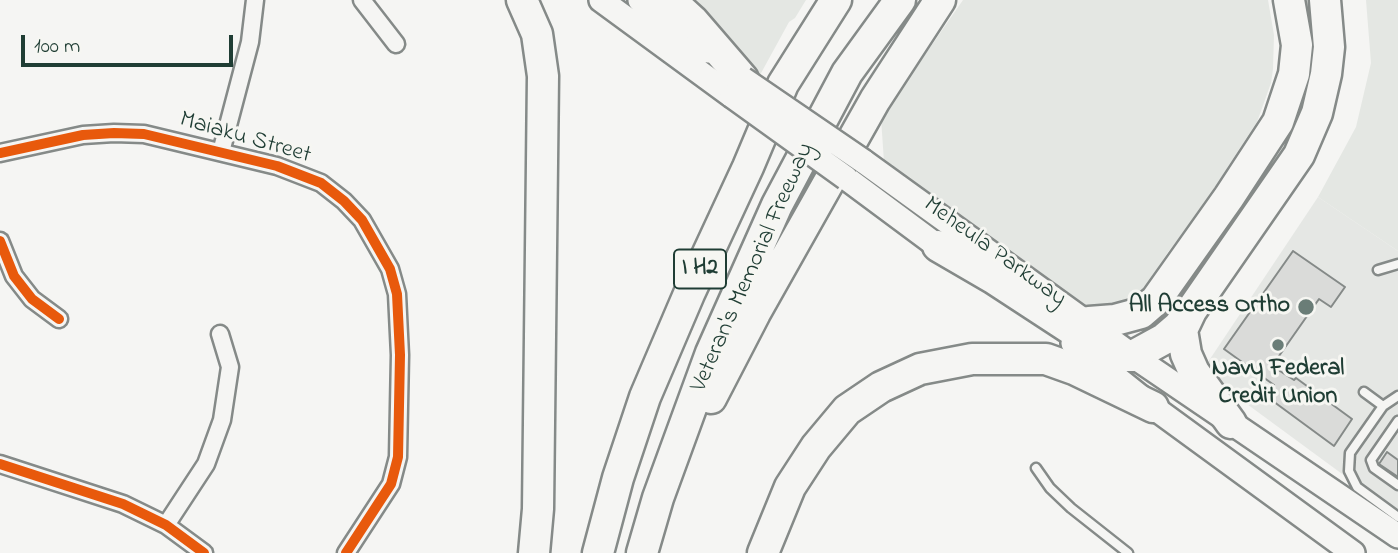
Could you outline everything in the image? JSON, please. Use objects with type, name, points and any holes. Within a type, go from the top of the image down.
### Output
[{"type":"highway","points":[[522,0],[537,34],[543,76],[538,509],[534,553]]},
{"type":"highway","points":[[670,0],[693,21],[738,87]]},
{"type":"highway","points":[[589,553],[602,488],[658,313],[717,198],[740,139],[817,0]]},
{"type":"highway","name":"Veteran's Memorial Freeway","points":[[598,553],[618,478],[645,397],[689,294],[783,84],[836,0]]},
{"type":"highway","name":"Veteran's Memorial Freeway","points":[[642,553],[658,498],[710,353],[777,205],[847,73],[900,0]]},
{"type":"highway","points":[[658,498],[755,313],[868,112],[940,0]]},
{"type":"highway","points":[[1089,323],[1141,313],[1156,300],[1278,122],[1294,74],[1297,45],[1289,0]]},
{"type":"highway","points":[[938,246],[993,278],[1097,346],[1119,356],[1133,356],[1164,339],[1191,311],[1299,155],[1317,113],[1326,74],[1329,47],[1325,0]]},
{"type":"highway","points":[[1191,311],[1182,330],[1186,354],[1194,372],[1230,423]]},
{"type":"highway","points":[[763,553],[790,488],[816,447],[847,411],[881,387],[920,369],[971,359],[1046,359],[1074,369],[1153,407]]},
{"type":"main road","name":"Meheula Parkway","points":[[601,0],[738,87],[863,161],[1133,356],[1398,536]]},
{"type":"main road","name":"Meheula Parkway","points":[[640,0],[846,178],[1074,344],[1153,407],[1353,553]]},
{"type":"street","points":[[221,152],[250,42],[255,0]]},
{"type":"street","points":[[362,0],[396,44]]},
{"type":"street","name":"Maiaku Street","points":[[0,153],[83,135],[144,134],[276,166],[321,183],[362,220],[390,269],[397,294],[400,355],[398,457],[391,484],[346,553]]},
{"type":"street","points":[[0,241],[14,276],[32,299],[59,319]]},
{"type":"street","points":[[166,525],[206,464],[222,420],[230,367],[220,334]]},
{"type":"street","points":[[0,464],[122,504],[166,525],[204,553]]},
{"type":"lane","points":[[1378,270],[1398,264]]},
{"type":"lane","points":[[1364,392],[1383,406]]},
{"type":"lane","points":[[1398,396],[1383,406],[1350,453],[1349,471],[1357,487],[1398,517]]},
{"type":"lane","points":[[1398,421],[1371,460],[1374,468],[1398,485]]},
{"type":"lane","points":[[1035,468],[1049,488],[1128,553]]},
{"type":"shaded area","points":[[676,0],[806,0],[795,18],[789,22],[760,75]]},
{"type":"shaded area","points":[[963,0],[1268,0],[1274,35],[1273,69],[1271,83],[1257,122],[1227,168],[1226,177],[1168,252],[1144,290],[1119,307],[1093,309],[1082,306],[884,162],[881,118]]},
{"type":"shaded area","points":[[1299,0],[1317,0],[1319,80],[1264,195],[1151,340],[1141,332],[1251,183]]},
{"type":"shaded area","points":[[1366,0],[1398,0],[1398,251],[1318,197],[1356,127],[1371,63]]},
{"type":"shaded area","points":[[1318,197],[1398,251],[1398,515],[1202,371]]},
{"type":"building","points":[[1293,251],[1345,287],[1331,307],[1319,299],[1272,366],[1294,380],[1296,378],[1352,419],[1334,446],[1266,396],[1274,385],[1224,349]]},
{"type":"building","points":[[1387,452],[1398,460],[1398,477],[1379,464]]},
{"type":"cycle path","points":[[0,153],[83,135],[144,134],[277,166],[321,183],[362,220],[390,269],[397,294],[400,355],[398,457],[391,484],[346,553]]},
{"type":"cycle path","points":[[0,241],[14,276],[32,299],[59,319]]},
{"type":"cycle path","points":[[0,464],[123,504],[166,525],[204,553]]},
{"type":"place","name":"All Access Ortho","points":[[1306,307]]},
{"type":"place","name":"Navy Federal Credit Union","points":[[1278,345]]}]
